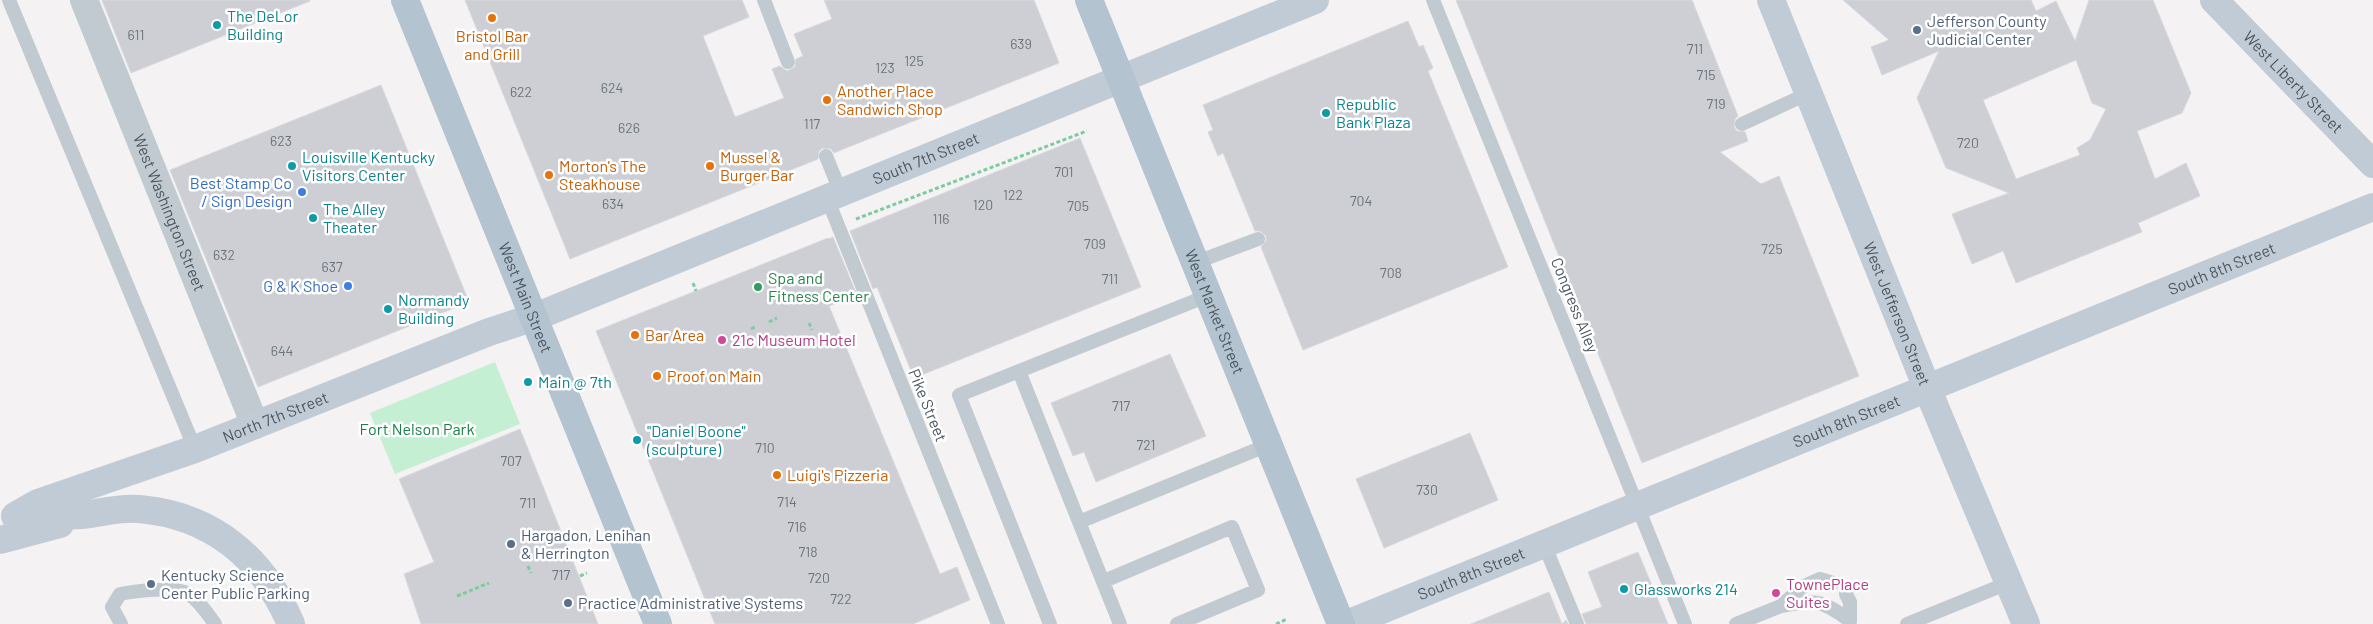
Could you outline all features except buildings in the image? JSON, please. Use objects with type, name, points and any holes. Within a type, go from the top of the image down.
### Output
[{"type":"main road","name":"West Main Street","points":[[405,0],[658,624]]},
{"type":"main road","name":"West Market Street","points":[[1089,0],[1340,624]]},
{"type":"street","name":"West Washington Street","points":[[84,0],[256,425]]},
{"type":"street","name":"South 7th Street","points":[[535,317],[1315,0]]},
{"type":"street","name":"West Jefferson Street","points":[[1771,0],[2026,624]]},
{"type":"street","name":"West Liberty Street","points":[[2214,0],[2373,164]]},
{"type":"street","name":"South 8th Street","points":[[1348,624],[2373,207]]},
{"type":"street","name":"North 7th Street","points":[[7,517],[38,503],[195,449],[489,332],[535,317]]},
{"type":"street","points":[[7,517],[82,515],[111,510],[138,509],[165,513],[216,531],[238,548],[262,572],[274,588],[291,624]]},
{"type":"street","points":[[0,540],[48,528],[82,515]]},
{"type":"lane","points":[[9,0],[195,449]]},
{"type":"lane","points":[[764,0],[788,62]]},
{"type":"lane","name":"Congress Alley","points":[[1433,0],[1685,624]]},
{"type":"lane","points":[[1742,124],[1809,93]]},
{"type":"lane","name":"Pike Street","points":[[826,156],[834,195],[998,624]]},
{"type":"lane","points":[[1194,263],[1258,239]]},
{"type":"lane","points":[[1050,624],[959,395],[1207,296]]},
{"type":"lane","points":[[1019,371],[1120,624]]},
{"type":"lane","points":[[1079,522],[1268,445]]},
{"type":"lane","points":[[1104,582],[1232,527],[1258,590],[1177,624]]},
{"type":"lane","points":[[1544,544],[1577,624]]},
{"type":"lane","points":[[1781,606],[1802,587],[1820,579],[1833,583]]},
{"type":"lane","points":[[1908,624],[2008,583]]},
{"type":"lane","points":[[122,624],[112,607],[120,594],[166,590],[179,591],[190,595],[215,624]]},
{"type":"lane","points":[[1846,594],[1850,602],[1851,623]]},
{"type":"lane","points":[[1736,624],[1781,606],[1811,601],[1825,604],[1851,623]]},
{"type":"path","points":[[852,221],[1087,131]]},
{"type":"path","points":[[694,284],[696,291]]},
{"type":"path","points":[[769,322],[776,318]]},
{"type":"path","points":[[809,323],[812,330]]},
{"type":"path","points":[[528,566],[531,573]]},
{"type":"path","points":[[580,576],[587,573]]},
{"type":"path","points":[[457,596],[489,583]]},
{"type":"path","points":[[1276,624],[1287,619]]},
{"type":"green space","name":"Fort Nelson Park","points":[[495,362],[520,424],[395,474],[370,413]]},
{"type":"place","name":"Bristol Bar and Grill","points":[[492,18]]},
{"type":"place","name":"The DeLor Building","points":[[217,25]]},
{"type":"place","name":"Jefferson County Judicial Center","points":[[1917,30]]},
{"type":"place","name":"Another Place Sandwich Shop","points":[[827,100]]},
{"type":"place","name":"Republic Bank Plaza","points":[[1326,113]]},
{"type":"place","name":"Louisville Kentucky Visitors Center","points":[[292,166]]},
{"type":"place","name":"Mussel & Burger Bar","points":[[710,166]]},
{"type":"place","name":"Morton's The Steakhouse","points":[[549,175]]},
{"type":"place","name":"Best Stamp Co / Sign Design","points":[[302,192]]},
{"type":"place","name":"The Alley Theater","points":[[313,218]]},
{"type":"place","name":"G & K Shoe","points":[[348,286]]},
{"type":"place","name":"Spa and Fitness Center","points":[[758,287]]},
{"type":"place","name":"Normandy Building","points":[[388,309]]},
{"type":"place","name":"Bar Area","points":[[635,335]]},
{"type":"place","name":"21c Museum Hotel","points":[[722,340]]},
{"type":"place","name":"Proof on Main","points":[[657,376]]},
{"type":"place","name":"Main @ 7th","points":[[528,382]]},
{"type":"place","name":"\"Daniel Boone\" (sculpture)","points":[[637,440]]},
{"type":"place","name":"Luigi's Pizzeria","points":[[777,475]]},
{"type":"place","name":"Hargadon, Lenihan & Herrington","points":[[511,544]]},
{"type":"place","name":"Kentucky Science Center Public Parking","points":[[151,584]]},
{"type":"place","name":"Glassworks 214","points":[[1624,589]]},
{"type":"place","name":"TownePlace Suites","points":[[1776,593]]},
{"type":"place","name":"Practice Administrative Systems","points":[[568,603]]}]
